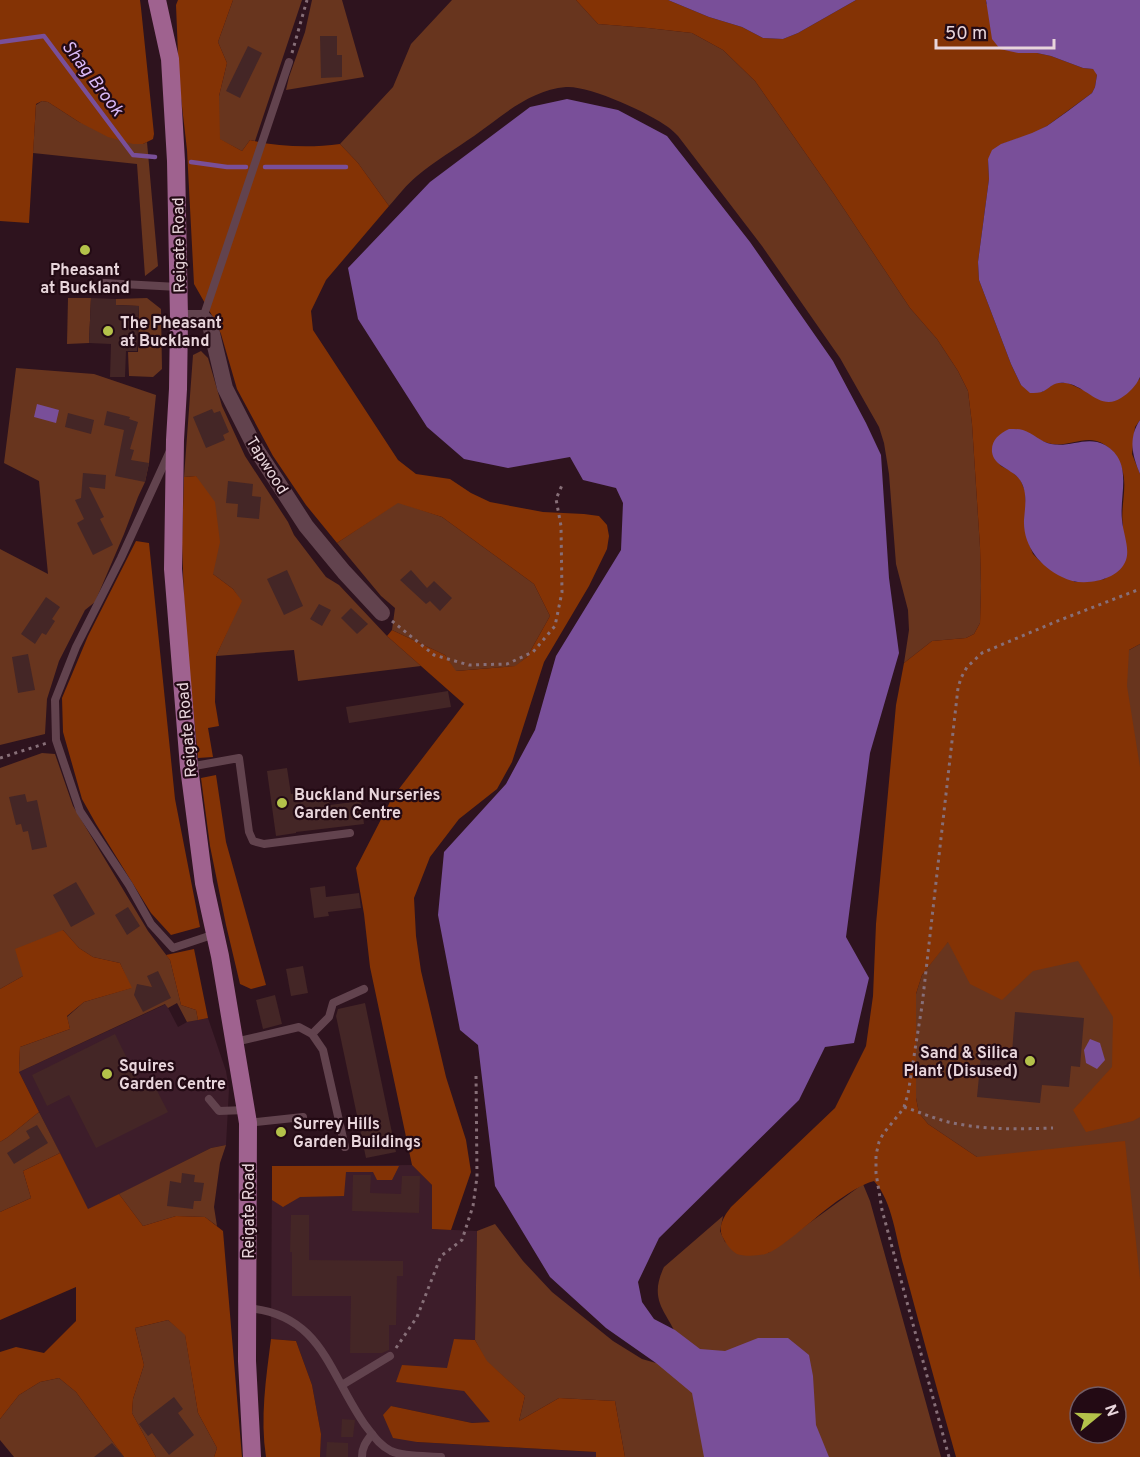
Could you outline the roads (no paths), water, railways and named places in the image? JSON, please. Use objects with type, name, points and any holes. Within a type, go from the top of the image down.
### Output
[{"type":"main road","name":"Reigate Road","points":[[157,0],[170,59],[176,161],[179,318],[173,569],[189,767],[204,883],[220,956],[247,1117],[247,1361],[252,1457]]},
{"type":"street","points":[[179,318],[203,318]]},
{"type":"street","name":"Tapwood","points":[[203,318],[210,325],[225,388],[256,449],[306,526],[382,613]]},
{"type":"lane","points":[[203,318],[289,62]]},
{"type":"lane","points":[[104,283],[178,287]]},
{"type":"lane","points":[[175,440],[121,558],[76,647],[55,700],[56,740],[80,811],[129,885],[150,924],[173,948],[215,934]]},
{"type":"lane","points":[[189,767],[239,758],[249,832],[253,841],[264,844],[350,832]]},
{"type":"lane","points":[[312,1034],[329,1017],[333,1003],[364,990]]},
{"type":"lane","points":[[234,1042],[299,1027],[312,1034],[323,1050],[345,1148]]},
{"type":"lane","points":[[209,1099],[219,1111],[247,1117],[303,1117]]},
{"type":"lane","points":[[247,1308],[278,1314],[305,1331],[318,1345],[358,1415],[382,1445],[398,1453],[441,1457]]},
{"type":"lane","points":[[342,1385],[390,1356]]},
{"type":"lane","points":[[362,1457],[365,1442],[372,1434]]},
{"type":"waterway","name":"Shag Brook","points":[[0,42],[44,36],[133,155],[155,157]]},
{"type":"waterway","name":"Shag Brook","points":[[191,162],[246,167]]},
{"type":"waterway","name":"Shag Brook","points":[[265,167],[346,167]]},
{"type":"place","name":"Pheasant at Buckland","points":[[85,250]]},
{"type":"place","name":"The Pheasant at Buckland","points":[[108,331]]},
{"type":"place","name":"Buckland Nurseries Garden Centre","points":[[282,803]]},
{"type":"place","name":"Sand & Silica Plant (Disused)","points":[[1030,1061]]},
{"type":"place","name":"Squires Garden Centre","points":[[107,1074]]},
{"type":"place","name":"Surrey Hills Garden Buildings","points":[[281,1132]]}]
